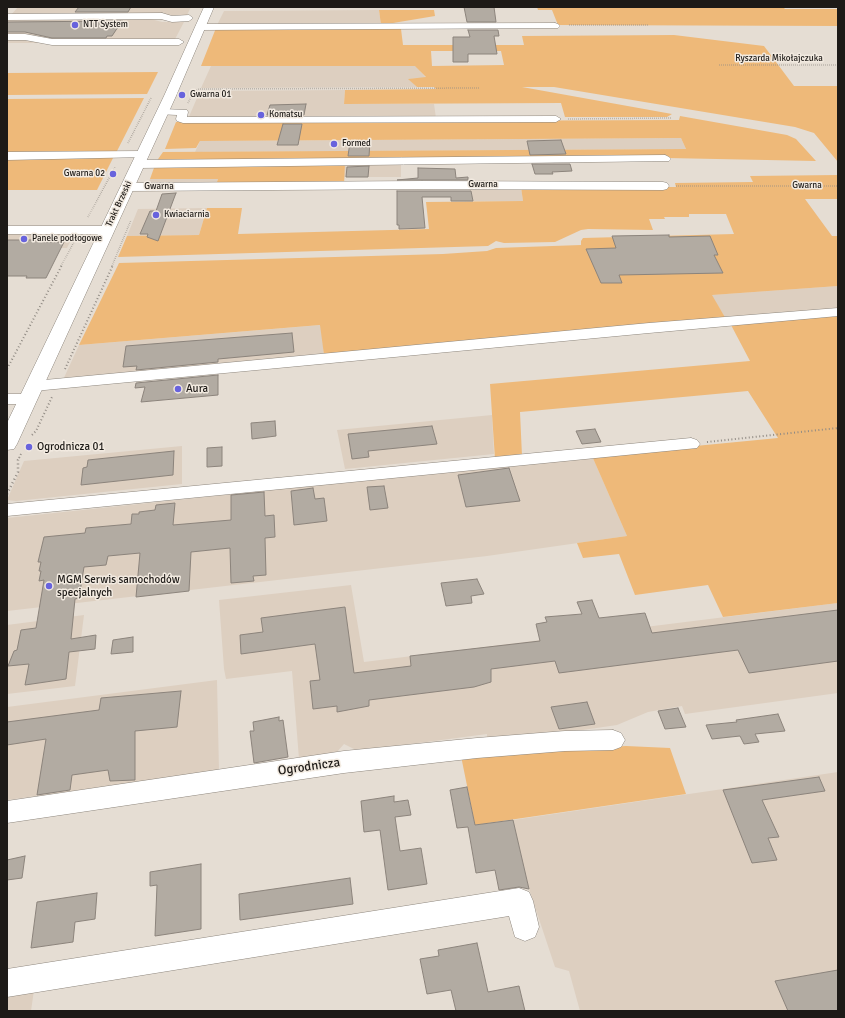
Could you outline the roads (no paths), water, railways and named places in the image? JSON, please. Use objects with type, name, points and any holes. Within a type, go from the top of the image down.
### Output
[{"type":"main road","name":"Trakt Brzeski","points":[[7,444],[162,112],[194,23],[209,7]]},
{"type":"street","points":[[7,17],[162,16],[194,23],[555,26]]},
{"type":"street","points":[[7,38],[25,37],[52,42],[179,42]]},
{"type":"street","points":[[162,112],[183,112],[181,119],[183,120],[556,119]]},
{"type":"street","points":[[7,156],[121,155],[140,160],[665,159]]},
{"type":"street","name":"Gwarna","points":[[127,187],[422,185],[663,186]]},
{"type":"street","points":[[7,230],[107,230]]},
{"type":"street","points":[[7,399],[32,393],[641,329],[838,312]]},
{"type":"street","points":[[7,510],[691,444]]},
{"type":"street","name":"Ogrodnicza","points":[[7,812],[344,762],[477,748],[565,741],[613,740]]},
{"type":"street","points":[[7,983],[519,901],[525,926]]},
{"type":"place","name":"NTT System","points":[[75,25]]},
{"type":"place","name":"Gwarna 01","points":[[182,95]]},
{"type":"place","name":"Komatsu","points":[[261,115]]},
{"type":"place","name":"Formed","points":[[334,144]]},
{"type":"place","name":"Gwarna 02","points":[[113,174]]},
{"type":"place","name":"Kwiaciarnia","points":[[156,215]]},
{"type":"place","name":"Panele podłogowe","points":[[24,239]]},
{"type":"place","name":"Aura","points":[[178,389]]},
{"type":"place","name":"Ogrodnicza 01","points":[[29,447]]},
{"type":"place","name":"MGM Serwis samochodów specjalnych","points":[[49,586]]}]
